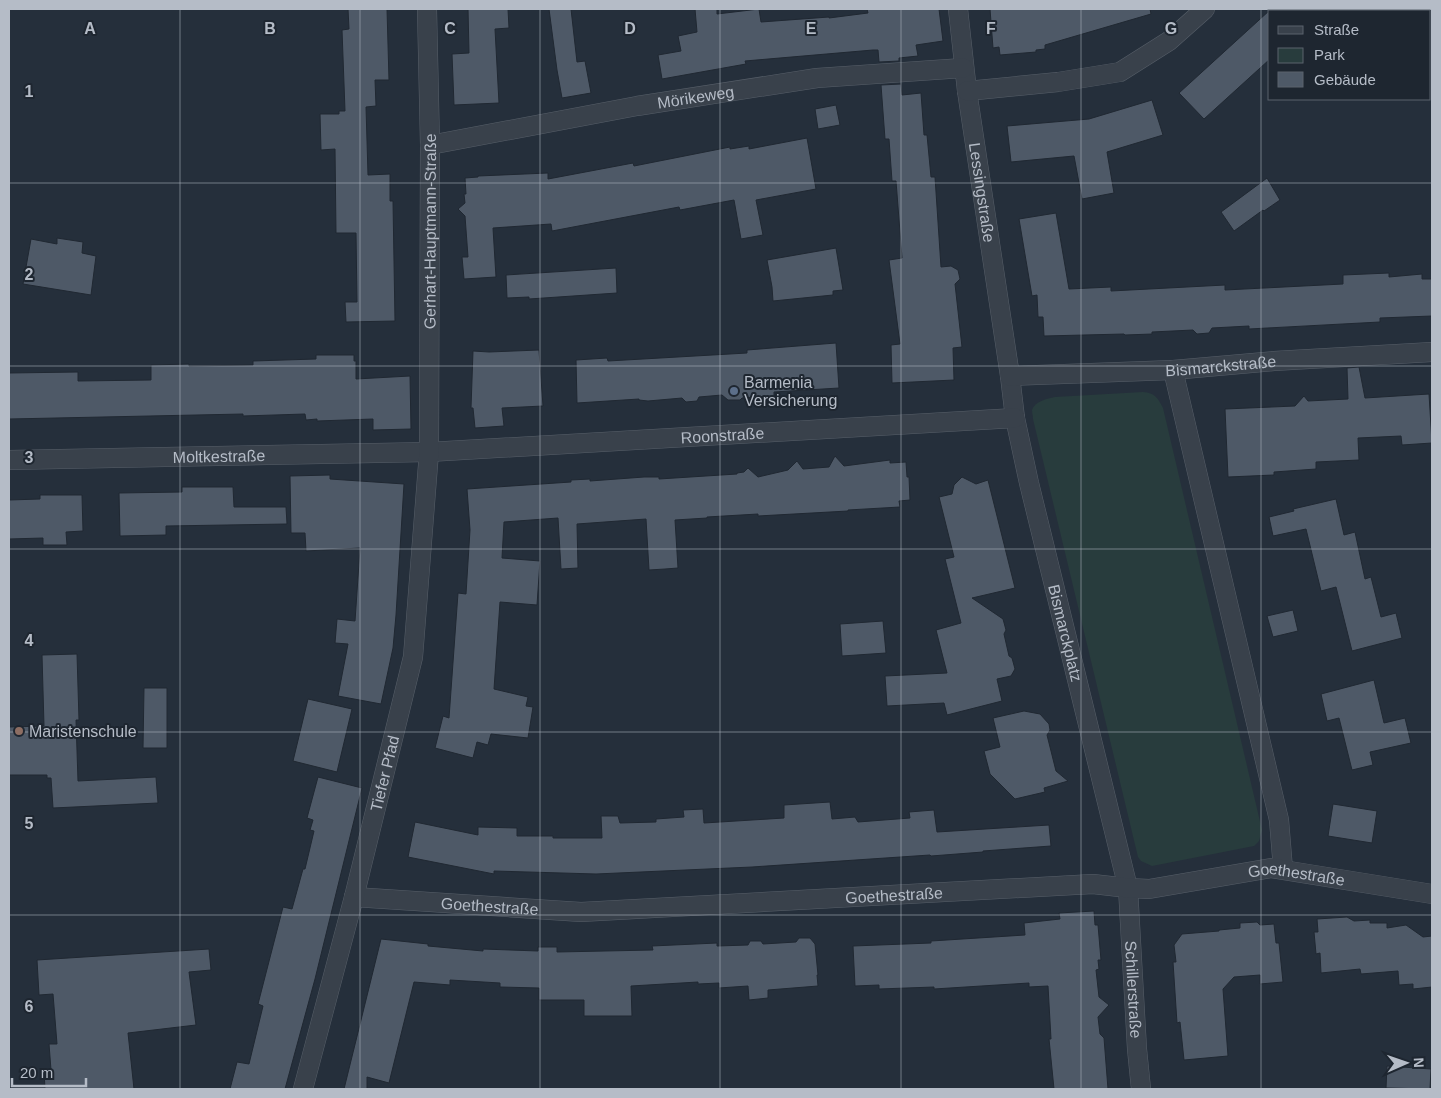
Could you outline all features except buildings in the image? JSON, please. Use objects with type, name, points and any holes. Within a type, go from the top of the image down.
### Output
[{"type":"street","name":"Gerhart-Hauptmann-Straße","points":[[427,9],[430,145],[429,452]]},
{"type":"street","name":"Lessingstraße","points":[[958,9],[963,68],[1010,376]]},
{"type":"street","points":[[967,91],[1058,82],[1120,72],[1169,41],[1205,9]]},
{"type":"street","name":"Mörikeweg","points":[[430,145],[637,106],[816,78],[963,68]]},
{"type":"street","name":"Bismarckstraße","points":[[1010,376],[1173,370],[1274,361],[1432,352]]},
{"type":"street","points":[[1173,370],[1279,820],[1283,869]]},
{"type":"street","name":"Bismarckplatz","points":[[1010,376],[1015,418],[1063,627],[1128,888]]},
{"type":"street","name":"Roonstraße","points":[[429,452],[1015,418]]},
{"type":"street","name":"Moltkestraße","points":[[9,460],[429,452]]},
{"type":"street","name":"Tiefer Pfad","points":[[303,1089],[354,897],[413,657],[429,452]]},
{"type":"street","name":"Goethestraße","points":[[354,897],[581,912],[1092,884],[1149,889],[1270,868],[1432,894]]},
{"type":"street","name":"Schillerstraße","points":[[1128,888],[1141,1089]]},
{"type":"green space","points":[[1143,392],[1156,397],[1163,408],[1262,830],[1259,841],[1254,846],[1152,866],[1141,861],[1138,857],[1032,410],[1038,402],[1055,397]]},
{"type":"place","name":"Barmenia Versicherung","points":[[734,391]]},
{"type":"place","name":"Maristenschule","points":[[19,731]]}]
